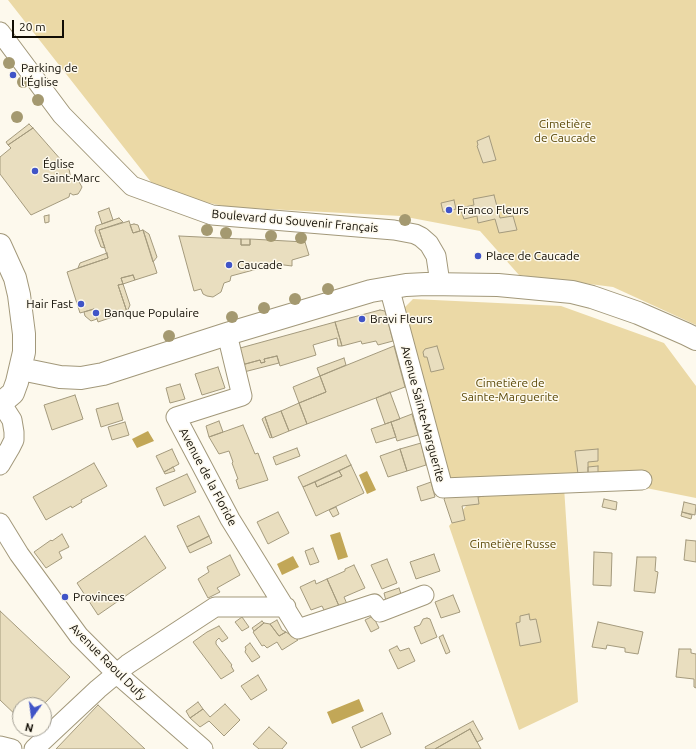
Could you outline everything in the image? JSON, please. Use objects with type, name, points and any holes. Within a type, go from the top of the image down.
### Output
[{"type":"street","name":"Boulevard du Souvenir Français","points":[[0,32],[62,115],[132,186],[212,215],[394,230],[415,234],[429,244],[436,256],[440,283]]},
{"type":"street","points":[[0,245],[15,278],[19,295],[24,334],[24,352],[17,382],[12,393],[0,404],[12,420],[14,432],[14,440],[0,465]]},
{"type":"street","points":[[21,369],[60,377],[81,378],[103,374],[227,334],[364,293],[389,287],[440,283],[498,285],[572,292],[618,306],[696,339]]},
{"type":"street","name":"Avenue Sainte-Marguerite","points":[[389,287],[443,488],[642,480]]},
{"type":"street","points":[[664,325],[696,355]]},
{"type":"street","name":"Avenue de la Floride","points":[[227,334],[242,396],[176,417],[230,519],[286,607],[298,629],[374,604],[380,612],[424,595]]},
{"type":"street","name":"Avenue Raoul Dufy","points":[[0,523],[18,554],[79,636],[116,673],[202,749]]},
{"type":"street","points":[[34,749],[116,673],[215,608],[286,607]]},
{"type":"street","points":[[0,746],[12,749]]},
{"type":"green space","name":"Cimetière de Caucade","points":[[8,0],[696,0],[696,325],[613,287],[519,275],[480,231],[401,216],[229,207],[189,199],[151,182]]},
{"type":"green space","name":"Cimetière de Sainte-Marguerite","points":[[413,299],[561,306],[664,343],[696,386],[696,498],[646,488],[445,479],[398,314]]},
{"type":"green space","name":"Cimetière Russe","points":[[564,487],[578,702],[519,730],[449,526],[478,492]]},
{"type":"shaded area","points":[[148,431],[154,441],[137,448],[132,439]]},
{"type":"shaded area","points":[[367,471],[376,490],[367,494],[359,475]]},
{"type":"shaded area","points":[[340,532],[348,557],[338,560],[330,535]]},
{"type":"shaded area","points":[[293,556],[299,567],[282,575],[277,564]]},
{"type":"shaded area","points":[[359,699],[364,711],[332,724],[327,712]]},
{"type":"building","points":[[29,124],[33,128],[8,145],[6,142]]},
{"type":"building","name":"Église Saint-Marc","points":[[33,128],[69,169],[71,179],[78,180],[82,187],[78,194],[73,195],[70,193],[69,197],[31,215],[0,174],[0,157],[11,148],[8,145]]},
{"type":"building","points":[[489,136],[496,160],[483,163],[477,146],[477,141]]},
{"type":"building","points":[[494,195],[500,218],[513,216],[517,230],[499,233],[495,219],[478,223],[477,216],[464,219],[460,208],[474,205],[473,199]]},
{"type":"building","points":[[454,200],[456,209],[443,212],[441,203]]},
{"type":"building","points":[[109,208],[113,220],[102,224],[98,212]]},
{"type":"building","points":[[49,215],[49,222],[45,223],[44,216]]},
{"type":"building","points":[[119,218],[123,222],[99,230],[105,248],[101,247],[95,231],[96,226]]},
{"type":"building","points":[[129,221],[133,233],[143,230],[157,273],[135,280],[133,275],[121,278],[123,284],[118,285],[127,312],[98,322],[94,309],[80,313],[67,272],[108,258],[99,230]]},
{"type":"building","points":[[130,225],[138,225],[140,231],[133,233]]},
{"type":"building","points":[[143,230],[149,234],[157,257],[153,262]]},
{"type":"building","name":"Caucade","points":[[179,236],[241,239],[241,245],[250,245],[250,239],[305,242],[309,255],[292,260],[292,266],[276,264],[231,276],[230,281],[224,283],[221,292],[213,297],[203,294],[201,289],[194,291]]},
{"type":"building","points":[[241,239],[250,239],[250,245],[241,245]]},
{"type":"building","points":[[107,253],[108,258],[78,268],[80,263]]},
{"type":"building","points":[[133,275],[135,280],[123,284],[121,278]]},
{"type":"building","points":[[123,284],[130,305],[127,312],[118,285]]},
{"type":"building","points":[[94,309],[97,319],[91,321],[85,316],[84,312]]},
{"type":"building","points":[[380,310],[385,311],[393,341],[378,345],[376,341],[362,344],[361,341],[342,346],[335,322]]},
{"type":"building","points":[[335,322],[342,346],[338,346],[337,338],[313,345],[316,355],[280,366],[277,356],[264,359],[265,362],[261,363],[260,360],[238,366],[233,350]]},
{"type":"building","points":[[394,346],[405,387],[307,424],[299,403],[326,392],[320,376]]},
{"type":"building","points":[[437,346],[444,369],[431,372],[427,357],[424,357],[423,352],[425,349]]},
{"type":"building","points":[[277,356],[279,363],[240,373],[238,366],[260,360],[261,363],[265,362],[264,359]]},
{"type":"building","points":[[344,358],[346,365],[320,376],[317,368]]},
{"type":"building","points":[[218,367],[225,388],[202,395],[195,374]]},
{"type":"building","points":[[320,376],[326,392],[299,403],[293,387]]},
{"type":"building","points":[[180,384],[185,399],[170,403],[166,388]]},
{"type":"building","points":[[390,392],[400,419],[385,424],[376,398]]},
{"type":"building","points":[[75,395],[83,419],[52,430],[44,405]]},
{"type":"building","points":[[118,403],[123,420],[101,427],[96,409]]},
{"type":"building","points":[[299,403],[307,424],[289,431],[281,411]]},
{"type":"building","points":[[281,411],[289,431],[272,438],[265,417]]},
{"type":"building","points":[[412,414],[418,435],[397,441],[391,422]]},
{"type":"building","points":[[265,417],[272,437],[270,438],[262,419]]},
{"type":"building","points":[[219,421],[223,432],[209,437],[206,426]]},
{"type":"building","points":[[125,422],[129,435],[112,440],[108,427]]},
{"type":"building","points":[[391,422],[396,437],[376,443],[371,429]]},
{"type":"building","points":[[243,425],[255,454],[258,453],[268,480],[239,489],[236,480],[238,479],[229,451],[219,454],[209,437]]},
{"type":"building","points":[[421,443],[426,465],[407,471],[400,449]]},
{"type":"building","points":[[297,448],[300,456],[276,465],[273,457]]},
{"type":"building","points":[[172,449],[179,464],[164,472],[156,456]]},
{"type":"building","points":[[400,449],[407,471],[388,477],[380,456]]},
{"type":"building","points":[[598,449],[598,461],[588,462],[588,474],[578,474],[575,451]]},
{"type":"building","points":[[346,455],[351,465],[303,487],[298,477]]},
{"type":"building","points":[[94,463],[107,486],[81,500],[82,502],[72,508],[71,506],[46,520],[33,497]]},
{"type":"building","points":[[351,465],[364,493],[316,516],[303,487],[315,482],[317,487],[342,476],[339,471]]},
{"type":"building","points":[[598,466],[598,473],[588,474],[588,467]]},
{"type":"building","points":[[173,467],[175,471],[165,474],[164,472]]},
{"type":"building","points":[[339,471],[342,476],[317,487],[315,482]]},
{"type":"building","points":[[187,474],[196,492],[164,506],[156,488]]},
{"type":"building","points":[[431,482],[435,497],[421,501],[417,487]]},
{"type":"building","points":[[484,489],[484,496],[478,497],[479,504],[462,506],[465,520],[452,523],[444,499],[447,496]]},
{"type":"building","points":[[604,499],[617,502],[616,510],[602,507]]},
{"type":"building","points":[[684,502],[696,505],[695,515],[682,512]]},
{"type":"building","points":[[336,507],[339,514],[333,517],[329,510]]},
{"type":"building","points":[[278,512],[289,533],[268,544],[257,522]]},
{"type":"building","points":[[682,512],[692,515],[691,519],[681,516]]},
{"type":"building","points":[[199,516],[209,536],[187,547],[177,526]]},
{"type":"building","points":[[62,534],[69,547],[59,552],[62,558],[46,568],[34,552]]},
{"type":"building","points":[[145,536],[166,568],[98,615],[77,583]]},
{"type":"building","points":[[209,536],[212,543],[190,553],[187,547]]},
{"type":"building","points":[[686,540],[696,541],[696,562],[684,560]]},
{"type":"building","points":[[313,548],[319,562],[310,565],[305,551]]},
{"type":"building","points":[[594,552],[612,553],[611,586],[593,585]]},
{"type":"building","points":[[434,554],[440,571],[416,579],[410,562]]},
{"type":"building","points":[[230,555],[240,575],[217,588],[220,592],[208,598],[198,579],[209,572],[207,567]]},
{"type":"building","points":[[637,557],[656,557],[655,571],[658,572],[655,593],[634,591]]},
{"type":"building","points":[[387,559],[397,583],[382,589],[371,565]]},
{"type":"building","points":[[354,565],[365,588],[344,597],[347,604],[339,606],[327,579]]},
{"type":"building","points":[[327,579],[339,606],[325,612],[322,606],[311,610],[300,587],[315,580],[316,584]]},
{"type":"building","points":[[399,588],[402,597],[386,601],[384,593]]},
{"type":"building","points":[[453,595],[460,612],[441,618],[435,602]]},
{"type":"building","points":[[0,611],[70,677],[51,697],[12,697],[12,711],[0,700]]},
{"type":"building","points":[[529,614],[530,620],[536,619],[541,642],[520,646],[516,623],[520,622],[520,616]]},
{"type":"building","points":[[373,616],[379,628],[371,632],[365,620]]},
{"type":"building","points":[[242,617],[249,627],[242,631],[235,622]]},
{"type":"building","points":[[423,619],[430,619],[437,637],[421,644],[414,627],[420,625]]},
{"type":"building","points":[[277,620],[282,630],[286,632],[279,636],[270,624]]},
{"type":"building","points":[[262,621],[264,623],[254,631],[252,628]]},
{"type":"building","points":[[598,622],[643,632],[638,654],[625,652],[625,648],[607,645],[606,649],[592,647]]},
{"type":"building","points":[[264,623],[270,624],[279,636],[286,632],[298,640],[282,650],[277,642],[267,648],[264,645],[262,646],[253,632]]},
{"type":"building","points":[[219,626],[228,638],[222,642],[219,638],[216,641],[216,644],[232,665],[231,666],[234,671],[221,679],[193,642]]},
{"type":"building","points":[[443,635],[450,652],[446,654],[439,637]]},
{"type":"building","points":[[250,643],[260,657],[252,662],[245,652],[245,647]]},
{"type":"building","points":[[397,646],[400,651],[409,648],[415,661],[398,669],[389,650]]},
{"type":"building","points":[[679,649],[691,649],[691,653],[696,654],[696,688],[694,687],[694,679],[676,677]]},
{"type":"building","points":[[258,675],[267,690],[251,700],[241,686]]},
{"type":"building","points":[[198,702],[203,709],[190,718],[186,711]]},
{"type":"building","points":[[225,704],[240,720],[224,736],[209,721],[200,727],[190,718],[203,709],[210,717]]},
{"type":"building","points":[[98,705],[145,749],[56,749]]},
{"type":"building","points":[[382,713],[391,734],[361,748],[352,727]]},
{"type":"building","points":[[473,721],[483,739],[477,742],[470,729],[435,749],[426,749],[425,747]]},
{"type":"building","points":[[269,727],[287,743],[282,749],[259,749],[253,744]]},
{"type":"building","points":[[470,729],[481,749],[435,749]]},
{"type":"place","name":"Parking de l'Église","points":[[13,75]]},
{"type":"place","name":"Église Saint-Marc","points":[[35,171]]},
{"type":"place","name":"Franco Fleurs","points":[[449,210]]},
{"type":"place","name":"Place de Caucade","points":[[478,256]]},
{"type":"place","name":"Caucade","points":[[229,265]]},
{"type":"place","name":"Hair Fast","points":[[81,304]]},
{"type":"place","name":"Banque Populaire","points":[[96,313]]},
{"type":"place","name":"Bravi Fleurs","points":[[362,319]]},
{"type":"place","name":"Provinces","points":[[65,597]]}]
